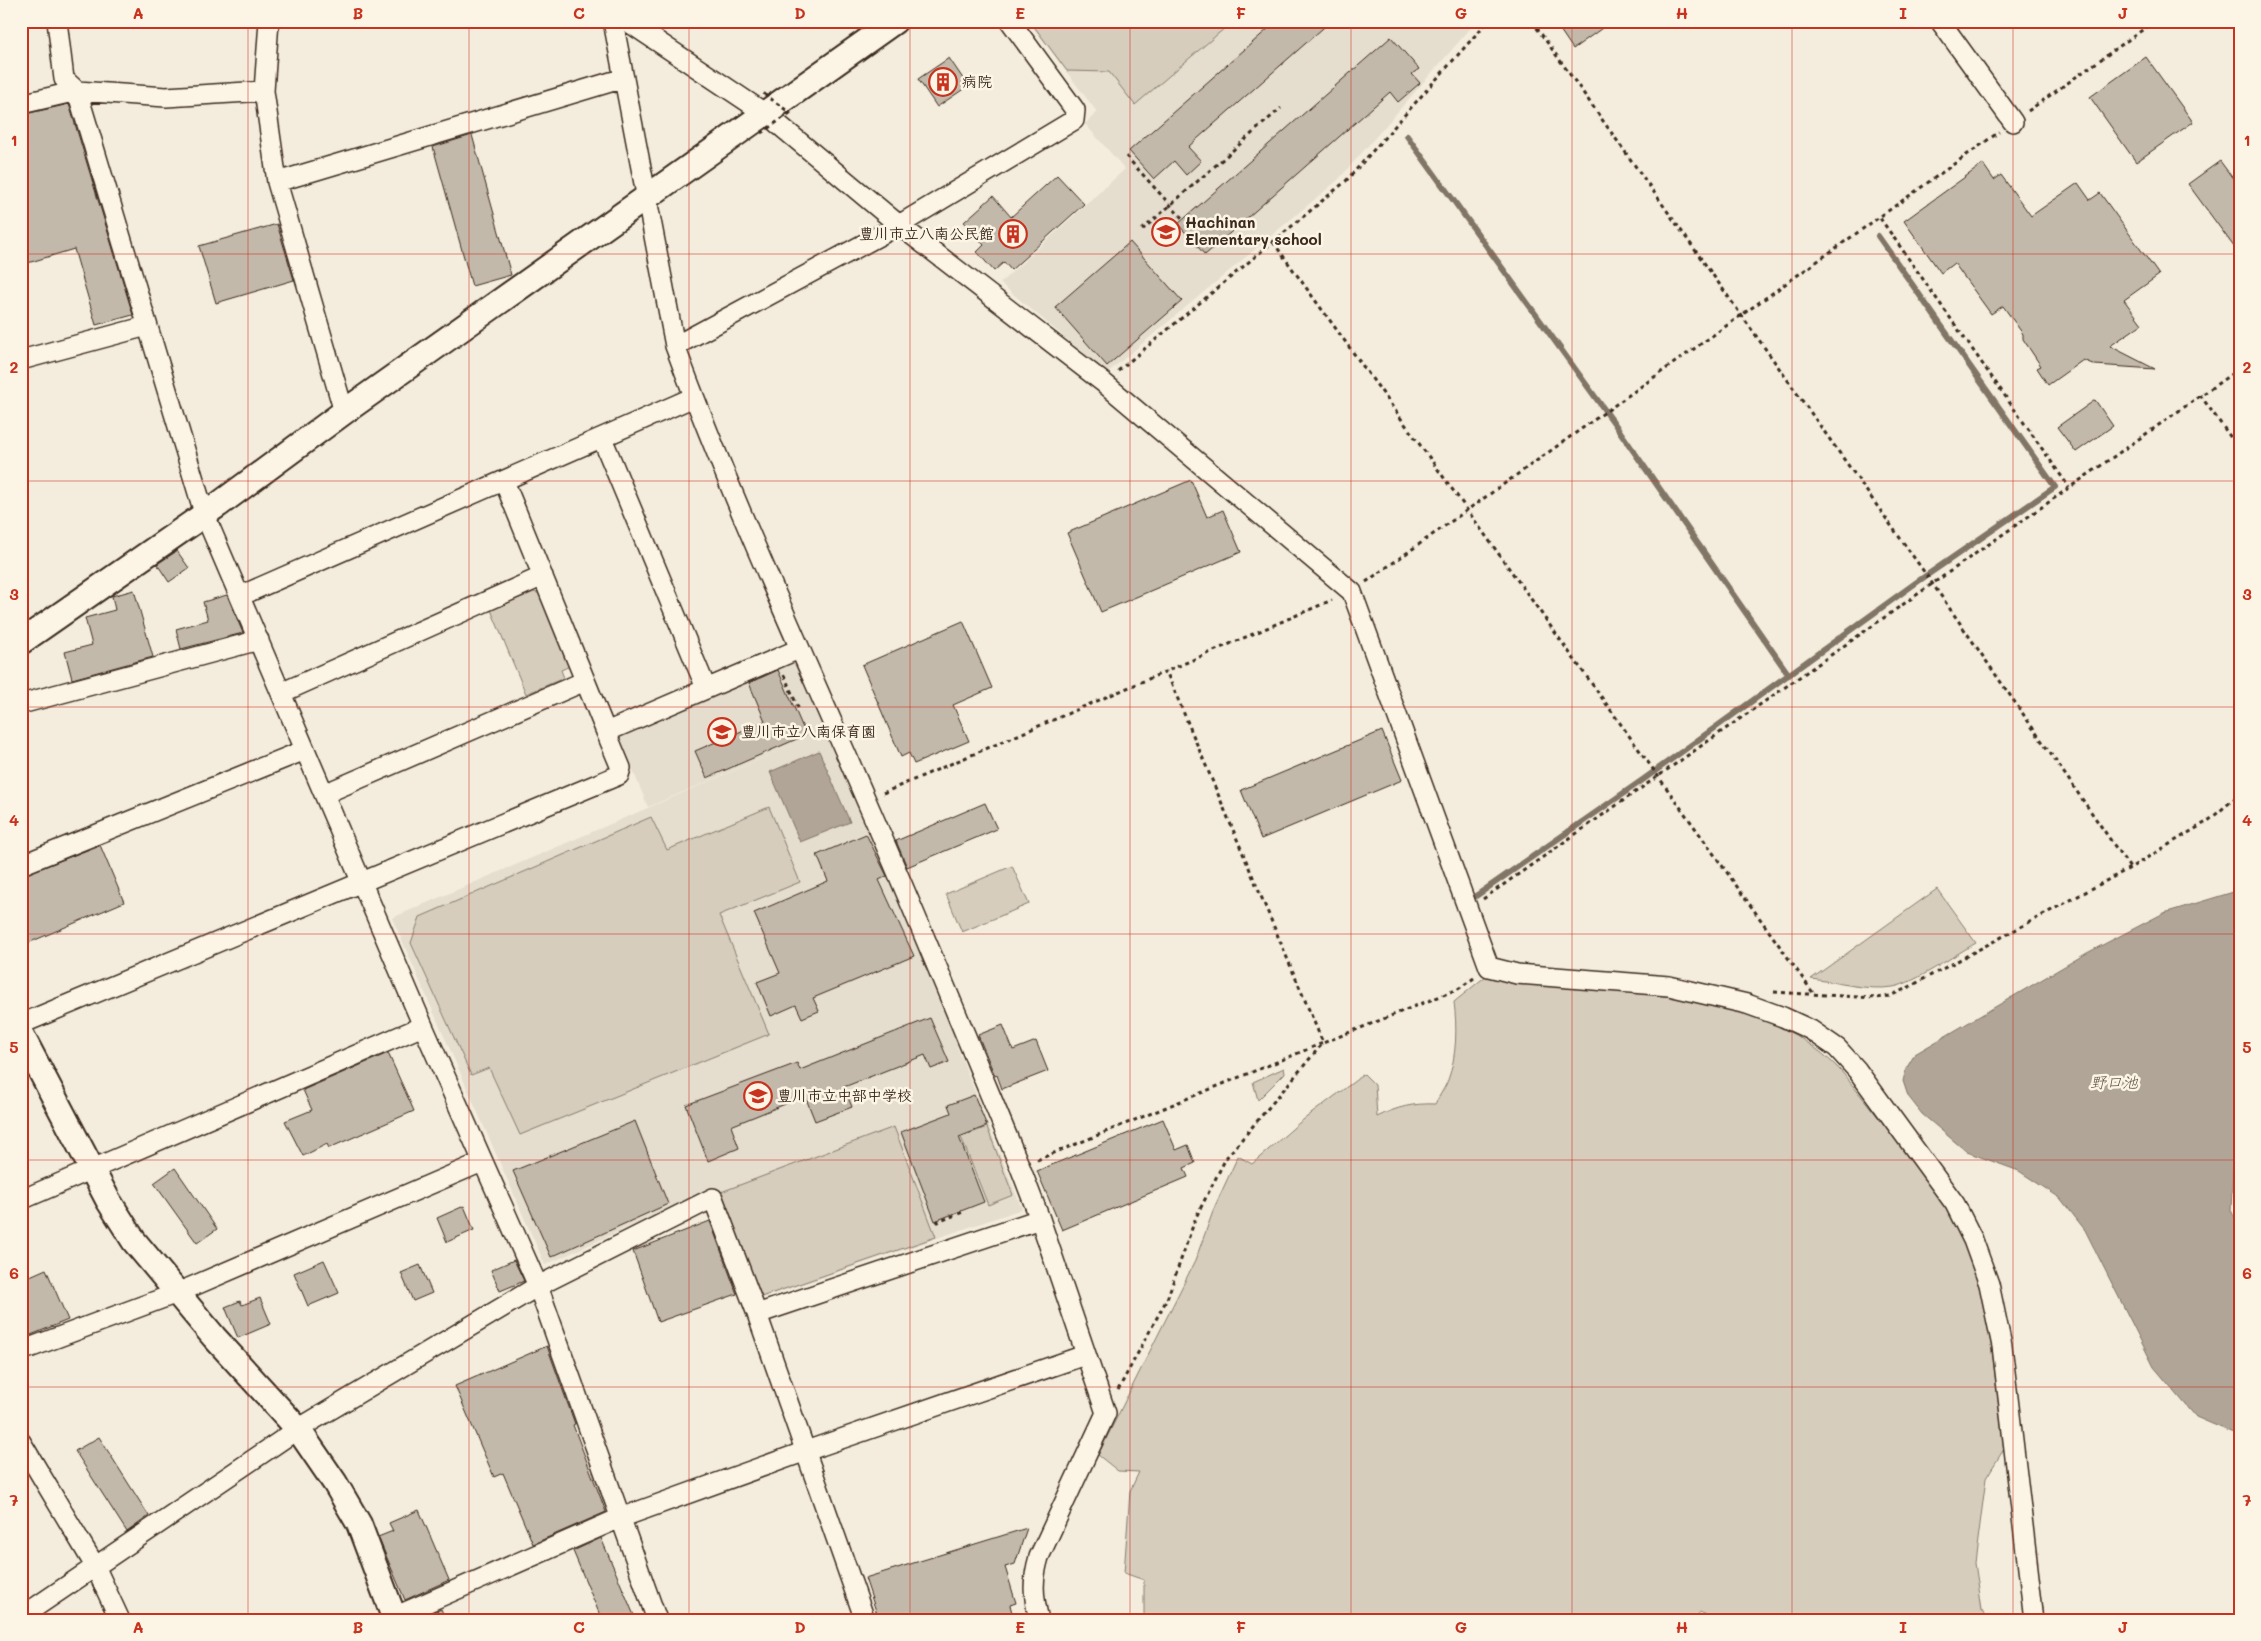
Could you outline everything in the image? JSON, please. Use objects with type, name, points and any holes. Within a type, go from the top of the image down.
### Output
[{"type":"street","points":[[57,21],[64,79],[78,91],[204,513],[361,883],[538,1286],[657,1620]]},
{"type":"street","points":[[269,21],[264,91],[277,182],[344,412]]},
{"type":"street","points":[[613,21],[675,346],[694,397],[799,648],[866,801],[1020,1167],[1040,1219],[1106,1413],[1039,1557],[1034,1576],[1033,1596],[1039,1620]]},
{"type":"street","points":[[627,21],[763,114],[899,225],[1104,383],[1352,592],[1489,967],[1517,974],[1669,986],[1747,1004],[1810,1030],[1837,1048],[1857,1070],[1956,1204],[1973,1240],[1989,1284],[2002,1346],[2034,1620]]},
{"type":"street","points":[[21,642],[218,505],[344,412],[647,199],[895,21]]},
{"type":"street","points":[[675,346],[899,225],[1074,120],[1076,110],[1010,21]]},
{"type":"street","points":[[1940,21],[2013,122]]},
{"type":"street","points":[[277,182],[624,78]]},
{"type":"street","points":[[21,104],[78,91],[166,97],[264,91]]},
{"type":"street","points":[[21,360],[147,326]]},
{"type":"street","points":[[240,596],[694,397]]},
{"type":"street","points":[[602,438],[706,688]]},
{"type":"street","points":[[21,1024],[619,775],[621,768],[504,481]]},
{"type":"street","points":[[281,693],[543,576]]},
{"type":"street","points":[[21,704],[259,640]]},
{"type":"street","points":[[606,732],[799,648]]},
{"type":"street","points":[[324,794],[585,681]]},
{"type":"street","points":[[21,865],[305,750]]},
{"type":"street","points":[[21,1200],[423,1026]]},
{"type":"street","points":[[21,1034],[108,1200],[134,1242],[298,1429],[335,1483],[359,1524],[394,1618],[620,1518],[806,1451],[1085,1355]]},
{"type":"street","points":[[21,1351],[177,1293],[482,1162]]},
{"type":"street","points":[[21,1617],[298,1429],[538,1286],[713,1198],[757,1314],[865,1620]]},
{"type":"street","points":[[757,1314],[1040,1219]]},
{"type":"street","points":[[21,1442],[95,1566],[120,1620]]},
{"type":"path","points":[[1104,383],[1346,181],[1488,21]]},
{"type":"path","points":[[1532,21],[1932,583],[2130,868]]},
{"type":"path","points":[[866,801],[1352,592],[2155,21]]},
{"type":"path","points":[[1142,230],[1280,108]]},
{"type":"path","points":[[763,114],[790,113],[763,114]]},
{"type":"path","points":[[1126,156],[1182,218]]},
{"type":"path","points":[[1880,218],[2069,487]]},
{"type":"path","points":[[1273,242],[1814,994]]},
{"type":"path","points":[[1467,910],[1658,778],[1932,583],[2240,368]]},
{"type":"path","points":[[2200,395],[2240,450]]},
{"type":"path","points":[[1166,671],[1323,1043]]},
{"type":"path","points":[[784,675],[799,710]]},
{"type":"path","points":[[1765,991],[1876,998],[1890,996],[2130,868],[2208,821],[2240,794]]},
{"type":"path","points":[[1020,1167],[1458,989],[1489,967]]},
{"type":"path","points":[[1106,1413],[1167,1299],[1196,1216],[1226,1158],[1323,1043]]},
{"type":"path","points":[[937,1220],[938,1222],[963,1212]]},
{"type":"shaded area","name":"Hachinan Elementary school","points":[[1028,21],[1477,21],[1338,180],[1107,373],[1000,283],[1125,169],[1085,124],[1097,112]]},
{"type":"shaded area","points":[[1030,21],[1233,21],[1135,105],[1109,72],[1067,71]]},
{"type":"shaded area","points":[[534,592],[541,594],[570,666],[561,670],[564,678],[526,694],[491,610]]},
{"type":"shaded area","points":[[793,659],[958,1040],[957,1047],[1022,1209],[760,1299],[717,1187],[545,1265],[392,918],[810,738],[648,807],[618,734]]},
{"type":"shaded area","points":[[769,807],[800,882],[719,915],[769,1034],[520,1135],[489,1068],[471,1075],[411,943],[420,917],[651,817],[667,850]]},
{"type":"shaded area","points":[[1012,866],[1029,904],[962,932],[946,894]]},
{"type":"shaded area","points":[[1937,889],[1976,943],[1913,980],[1893,987],[1862,987],[1811,979]]},
{"type":"shaded area","points":[[1486,976],[1531,983],[1674,997],[1720,1006],[1765,1020],[1805,1041],[1841,1071],[1924,1174],[1953,1219],[1973,1261],[1981,1288],[1992,1349],[2004,1449],[1986,1478],[1975,1563],[1982,1610],[1987,1620],[1715,1620],[1700,1612],[1696,1620],[1144,1620],[1144,1580],[1124,1573],[1130,1491],[1139,1472],[1118,1471],[1098,1455],[1195,1261],[1215,1206],[1238,1156],[1252,1164],[1299,1123],[1364,1074],[1375,1085],[1377,1117],[1405,1106],[1435,1104],[1447,1083],[1455,1051],[1456,1021],[1454,1002]]},
{"type":"shaded area","points":[[1284,1068],[1285,1073],[1258,1100],[1253,1082]]},
{"type":"shaded area","points":[[894,1127],[936,1237],[761,1297],[721,1192]]},
{"type":"shaded area","points":[[987,1127],[1013,1195],[988,1205],[961,1137]]},
{"type":"water","points":[[819,751],[850,822],[800,842],[770,772]]},
{"type":"water","name":"野口池","points":[[2240,890],[2240,1102],[2236,1116],[2231,1210],[2240,1228],[2240,1436],[2196,1417],[2154,1367],[2085,1230],[2060,1198],[2019,1171],[1967,1152],[1922,1114],[1908,1096],[1903,1081],[1906,1069],[1915,1054],[2087,953],[2164,913]]},
{"type":"building","points":[[1277,21],[1331,21],[1188,147],[1201,161],[1186,175],[1174,161],[1154,179],[1129,151]]},
{"type":"building","points":[[1554,21],[1612,21],[1573,49]]},
{"type":"building","points":[[1391,37],[1419,69],[1412,74],[1420,83],[1398,102],[1390,92],[1205,255],[1178,224]]},
{"type":"building","points":[[2146,57],[2193,122],[2136,162],[2090,97]]},
{"type":"building","name":"病院","points":[[949,58],[968,86],[937,107],[918,79]]},
{"type":"building","points":[[69,104],[133,315],[96,325],[74,249],[21,265],[21,115]]},
{"type":"building","points":[[472,135],[511,275],[472,286],[433,147]]},
{"type":"building","points":[[2220,161],[2240,188],[2240,255],[2188,184]]},
{"type":"building","points":[[1983,164],[1994,180],[2001,175],[2031,216],[2078,183],[2090,200],[2100,193],[2159,275],[2124,300],[2142,324],[2110,346],[2155,369],[2095,365],[2083,360],[2048,385],[2037,368],[2041,366],[2023,339],[2023,334],[2003,306],[1991,314],[1954,263],[1941,273],[1904,221]]},
{"type":"building","name":"豊川市立八南公民館","points":[[1057,175],[1084,204],[1011,270],[1004,262],[994,271],[977,252],[984,245],[964,222],[993,196],[1011,217]]},
{"type":"building","points":[[277,224],[294,280],[216,303],[199,246]]},
{"type":"building","points":[[1130,242],[1182,301],[1107,366],[1055,307]]},
{"type":"building","points":[[2095,400],[2113,426],[2076,452],[2057,427]]},
{"type":"building","points":[[1191,480],[1207,517],[1223,510],[1241,552],[1101,612],[1067,533]]},
{"type":"building","points":[[177,551],[189,568],[169,582],[157,564]]},
{"type":"building","points":[[134,590],[153,657],[72,679],[65,652],[92,645],[85,618],[115,610],[112,596]]},
{"type":"building","points":[[227,595],[243,633],[181,649],[176,629],[208,620],[203,602]]},
{"type":"building","points":[[963,621],[992,688],[953,705],[969,741],[914,764],[909,753],[901,757],[862,665]]},
{"type":"building","points":[[778,670],[806,735],[707,778],[695,751],[765,721],[749,683]]},
{"type":"building","points":[[1382,731],[1402,780],[1261,839],[1241,790]]},
{"type":"building","points":[[985,803],[997,829],[907,867],[896,841]]},
{"type":"building","points":[[866,834],[887,876],[879,880],[914,956],[813,998],[819,1011],[802,1018],[796,1005],[771,1016],[757,982],[780,973],[754,913],[828,881],[817,855]]},
{"type":"building","points":[[100,845],[124,902],[21,946],[21,876]]},
{"type":"building","points":[[930,1018],[949,1062],[931,1069],[925,1055],[844,1087],[852,1107],[815,1121],[805,1096],[731,1126],[739,1148],[708,1161],[686,1105],[797,1063],[800,1070]]},
{"type":"building","points":[[1003,1025],[1013,1050],[1036,1041],[1048,1071],[1002,1089],[978,1035]]},
{"type":"building","points":[[388,1053],[414,1111],[329,1148],[327,1144],[303,1156],[285,1121],[312,1110],[303,1090]]},
{"type":"building","points":[[974,1095],[987,1126],[959,1137],[984,1202],[935,1221],[901,1132],[951,1113],[948,1105]]},
{"type":"building","points":[[1163,1119],[1176,1150],[1188,1145],[1195,1163],[1184,1168],[1188,1177],[1062,1230],[1037,1171]]},
{"type":"building","points":[[635,1121],[668,1204],[551,1257],[513,1171]]},
{"type":"building","points":[[175,1168],[217,1229],[197,1243],[154,1183]]},
{"type":"building","points":[[464,1206],[474,1230],[447,1242],[437,1218]]},
{"type":"building","points":[[710,1221],[737,1294],[658,1322],[633,1251]]},
{"type":"building","points":[[324,1260],[339,1293],[308,1306],[294,1273]]},
{"type":"building","points":[[514,1260],[524,1281],[500,1291],[491,1270]]},
{"type":"building","points":[[420,1265],[432,1293],[413,1301],[401,1273]]},
{"type":"building","points":[[46,1269],[68,1320],[21,1339],[21,1280]]},
{"type":"building","points":[[260,1298],[271,1324],[238,1338],[225,1307],[240,1301],[242,1305]]},
{"type":"building","points":[[547,1346],[575,1424],[573,1425],[606,1512],[533,1544],[503,1473],[494,1477],[455,1386]]},
{"type":"building","points":[[99,1437],[149,1516],[127,1532],[75,1451]]},
{"type":"building","points":[[419,1510],[449,1580],[405,1600],[378,1537],[393,1531],[389,1523]]},
{"type":"building","points":[[1027,1528],[1015,1564],[1005,1567],[1016,1603],[1010,1605],[1014,1620],[879,1620],[865,1578]]},
{"type":"building","points":[[601,1538],[636,1620],[602,1620],[573,1551]]},
{"type":"building","points":[[441,1609],[446,1620],[416,1620]]},
{"type":"waterway","points":[[1407,136],[1614,423],[1789,675]]},
{"type":"waterway","points":[[1473,898],[1644,779],[1917,582],[2055,487],[1878,236]]},
{"type":"place","name":"病院","points":[[943,82]]},
{"type":"place","name":"Hachinan Elementary school","points":[[1166,232]]},
{"type":"place","name":"豊川市立八南公民館","points":[[1013,234]]},
{"type":"place","name":"豊川市立八南保育園","points":[[722,732]]},
{"type":"place","name":"豊川市立中部中学校","points":[[758,1096]]}]
